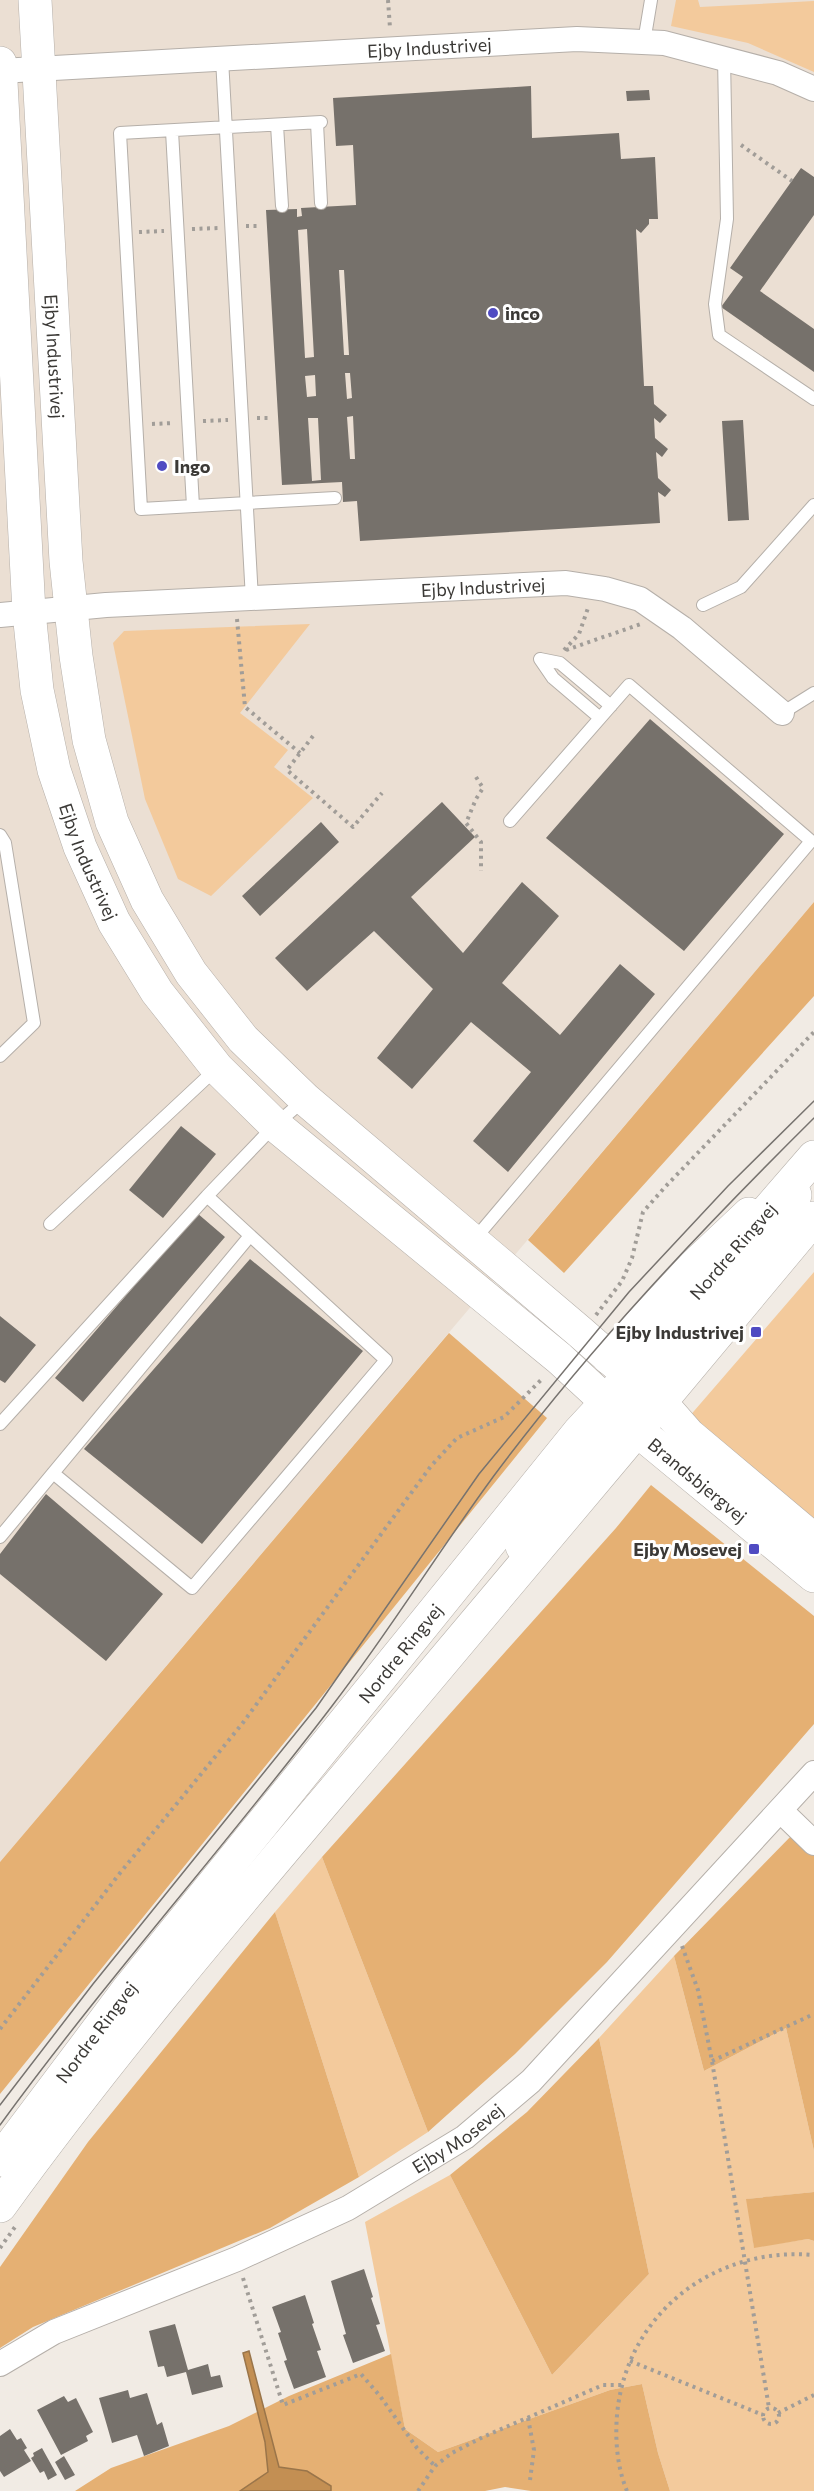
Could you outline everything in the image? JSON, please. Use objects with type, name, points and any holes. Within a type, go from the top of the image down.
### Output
[{"type":"street","name":"Ejby Industrivej","points":[[35,0],[70,607],[89,740],[112,822],[147,900],[191,973],[243,1040],[305,1099],[635,1381]]},
{"type":"street","name":"Ejby Industrivej","points":[[0,71],[577,39],[664,43],[778,73],[814,89]]},
{"type":"street","name":"Ejby Industrivej","points":[[0,63],[14,614],[37,690],[54,770],[80,847],[114,922],[157,992],[217,1068],[275,1125],[560,1358],[621,1415]]},
{"type":"street","name":"Ejby Industrivej","points":[[70,607],[566,583],[595,587],[640,599],[782,713]]},
{"type":"street","points":[[14,614],[70,607]]},
{"type":"street","name":"Nordre Ringvej","points":[[0,2206],[113,2059],[255,1884],[450,1653],[621,1415],[635,1381],[814,1156]]},
{"type":"street","points":[[635,1381],[730,1287],[781,1218],[814,1164]]},
{"type":"street","name":"Nordre Ringvej","points":[[0,2160],[127,1991],[572,1440],[621,1415],[635,1381],[814,1218]]},
{"type":"street","name":"Brandsbjergvej","points":[[635,1381],[689,1434],[814,1540]]},
{"type":"street","name":"Brandsbjergvej","points":[[621,1415],[814,1576]]},
{"type":"street","name":"Ejby Mosevej","points":[[0,2364],[54,2332],[237,2259],[348,2208],[465,2137],[531,2081],[814,1773]]},
{"type":"street","points":[[781,1810],[814,1843]]},
{"type":"lane","points":[[644,42],[651,0]]},
{"type":"lane","points":[[724,58],[727,219],[715,304],[719,335],[814,399]]},
{"type":"lane","points":[[222,59],[248,503],[244,599]]},
{"type":"lane","points":[[321,203],[319,122],[120,134],[141,509],[334,498]]},
{"type":"lane","points":[[277,125],[282,206]]},
{"type":"lane","points":[[172,131],[193,506]]},
{"type":"lane","points":[[704,605],[741,587],[814,505]]},
{"type":"lane","points":[[600,718],[553,678],[540,659],[560,663],[610,706]]},
{"type":"lane","points":[[472,1242],[811,841],[629,685],[510,821]]},
{"type":"lane","points":[[782,713],[814,693]]},
{"type":"lane","points":[[0,835],[5,843],[34,1023],[0,1056]]},
{"type":"lane","points":[[50,1224],[217,1068]]},
{"type":"lane","points":[[0,1424],[207,1196],[275,1125],[305,1099]]},
{"type":"lane","points":[[53,1473],[192,1588],[386,1360],[249,1237],[207,1196]]},
{"type":"lane","points":[[0,1537],[249,1237]]},
{"type":"path","points":[[388,0],[391,49]]},
{"type":"path","points":[[725,135],[792,181]]},
{"type":"path","points":[[552,662],[579,634],[595,587]]},
{"type":"path","points":[[244,599],[245,707],[300,753]]},
{"type":"path","points":[[564,651],[664,616]]},
{"type":"path","points":[[313,736],[287,770],[353,827],[382,793]]},
{"type":"path","points":[[476,777],[483,788],[466,823],[481,842],[482,871]]},
{"type":"path","points":[[580,1332],[622,1281],[632,1258],[643,1212],[666,1185],[814,1032]]},
{"type":"path","points":[[0,2029],[120,1873],[242,1724],[431,1466],[457,1438],[504,1417],[536,1386],[560,1358]]},
{"type":"path","points":[[674,1926],[698,1990],[712,2061],[769,2408]]},
{"type":"path","points":[[712,2061],[814,2014]]},
{"type":"path","points":[[627,2491],[616,2446],[618,2405],[630,2361],[654,2321],[676,2298],[708,2276],[744,2260],[781,2254],[814,2255]]},
{"type":"path","points":[[237,2259],[283,2405],[360,2374],[380,2396],[417,2448],[435,2466]]},
{"type":"path","points":[[630,2361],[763,2415],[764,2420],[771,2423],[777,2420],[778,2413]]},
{"type":"path","points":[[418,2491],[435,2466],[483,2437],[603,2385],[622,2385]]},
{"type":"path","points":[[778,2413],[814,2395]]},
{"type":"path","points":[[769,2408],[773,2408],[778,2413]]},
{"type":"path","points":[[763,2415],[769,2408]]},
{"type":"path","points":[[528,2418],[534,2450],[530,2480]]},
{"type":"shaded area","points":[[0,0],[814,0],[814,902],[0,1862]]},
{"type":"shaded area","points":[[676,0],[698,0],[700,7],[814,1],[814,72],[748,43],[671,26]]},
{"type":"shaded area","points":[[310,624],[240,713],[288,750],[274,767],[313,798],[211,896],[178,879],[145,799],[113,643],[124,631]]},
{"type":"shaded area","points":[[814,902],[814,996],[564,1273],[528,1240]]},
{"type":"shaded area","points":[[814,1272],[814,1521],[688,1418]]},
{"type":"shaded area","points":[[449,1333],[547,1418],[0,2094],[0,1862]]},
{"type":"shaded area","points":[[651,1485],[814,1616],[814,1724],[607,1962],[515,2054],[428,2132],[322,1857],[616,1528]]},
{"type":"shaded area","points":[[793,1834],[814,1854],[814,2151],[786,2028],[704,2071],[674,1956]]},
{"type":"shaded area","points":[[322,1857],[428,2132],[359,2177],[275,1912]]},
{"type":"shaded area","points":[[275,1912],[359,2177],[270,2228],[33,2327],[0,2348],[0,2267],[88,2142]]},
{"type":"shaded area","points":[[674,1956],[704,2071],[786,2028],[814,2151],[814,2192],[747,2199],[754,2247],[808,2239],[814,2241],[814,2491],[670,2491],[658,2453],[642,2384],[610,2390],[438,2452],[405,2429],[365,2222],[450,2175],[552,2375],[649,2274],[599,2038]]},
{"type":"shaded area","points":[[599,2038],[649,2274],[552,2375],[450,2175],[527,2112]]},
{"type":"shaded area","points":[[814,2192],[814,2241],[808,2239],[754,2248],[746,2199]]},
{"type":"shaded area","points":[[249,2351],[279,2467],[307,2471],[331,2486],[331,2491],[240,2491],[268,2472],[265,2442],[243,2353]]},
{"type":"shaded area","points":[[391,2354],[405,2429],[438,2452],[610,2390],[642,2384],[658,2453],[670,2491],[531,2491],[505,2487],[485,2491],[75,2491],[111,2468],[229,2426],[289,2396]]},
{"type":"building","name":"inco","points":[[531,86],[532,138],[619,133],[621,159],[655,157],[658,219],[649,219],[649,224],[641,233],[636,229],[644,386],[653,386],[654,404],[667,415],[660,423],[654,418],[655,438],[668,449],[662,457],[656,452],[658,478],[671,490],[665,497],[658,492],[660,523],[360,541],[357,501],[343,502],[342,482],[282,485],[266,210],[297,209],[297,217],[302,216],[301,208],[356,205],[353,145],[336,146],[333,98]],"holes":[[[307,229],[314,357],[305,358],[298,230]],[[339,270],[344,270],[349,355],[344,355]],[[345,373],[350,373],[352,398],[347,399]],[[315,375],[316,396],[307,397],[305,376]],[[353,416],[355,459],[350,459],[347,417]],[[308,418],[318,418],[321,480],[312,481]]]},
{"type":"building","points":[[649,90],[650,100],[627,101],[626,91]]},
{"type":"building","points":[[801,168],[814,177],[814,215],[760,291],[814,329],[814,372],[721,307],[743,277],[730,268]]},
{"type":"building","points":[[743,420],[749,520],[728,521],[722,421]]},
{"type":"building","points":[[650,719],[784,834],[684,951],[546,838]]},
{"type":"building","points":[[442,802],[475,837],[411,897],[463,953],[522,882],[559,916],[502,983],[560,1035],[620,964],[655,994],[508,1172],[473,1141],[531,1072],[471,1022],[412,1089],[377,1058],[433,989],[374,931],[307,991],[275,958]]},
{"type":"building","points":[[321,822],[339,842],[260,916],[242,896]]},
{"type":"building","points":[[181,1126],[216,1154],[163,1218],[129,1190]]},
{"type":"building","points":[[197,1213],[225,1237],[83,1402],[55,1378]]},
{"type":"building","points":[[250,1259],[363,1351],[202,1544],[84,1449]]},
{"type":"building","points":[[0,1316],[36,1345],[5,1383],[0,1380]]},
{"type":"building","points":[[46,1494],[163,1594],[106,1661],[0,1574],[0,1554]]},
{"type":"building","points":[[364,2269],[380,2324],[376,2325],[385,2351],[353,2363],[343,2335],[346,2334],[331,2281]]},
{"type":"building","points":[[305,2295],[321,2350],[317,2351],[326,2377],[294,2389],[284,2361],[287,2360],[278,2333],[281,2332],[272,2307]]},
{"type":"building","points":[[175,2324],[188,2370],[208,2364],[211,2377],[220,2375],[223,2387],[192,2395],[186,2372],[167,2377],[164,2366],[158,2367],[149,2331]]},
{"type":"building","points":[[128,2390],[130,2398],[147,2393],[157,2425],[162,2422],[169,2446],[144,2456],[137,2435],[112,2443],[99,2398]]},
{"type":"building","points":[[64,2396],[68,2402],[76,2398],[93,2432],[86,2436],[88,2441],[61,2455],[37,2410]]},
{"type":"building","points":[[10,2429],[17,2440],[21,2438],[27,2448],[24,2450],[31,2461],[4,2477],[0,2471],[0,2436]]},
{"type":"building","points":[[42,2448],[57,2475],[48,2480],[44,2471],[40,2473],[31,2458],[34,2456],[33,2453]]},
{"type":"building","points":[[64,2456],[75,2475],[65,2480],[55,2462]]},
{"type":"tram line","points":[[0,2105],[93,1984],[316,1708],[479,1474],[629,1292],[728,1186],[814,1101]]},
{"type":"tram line","points":[[0,2125],[81,2019],[332,1706],[493,1477],[530,1429],[647,1291],[814,1118]]},
{"type":"place","name":"inco","points":[[493,313]]},
{"type":"place","name":"Ingo","points":[[162,466]]},
{"type":"place","name":"Ejby Industrivej","points":[[756,1332]]},
{"type":"place","name":"Ejby Mosevej","points":[[754,1549]]}]
